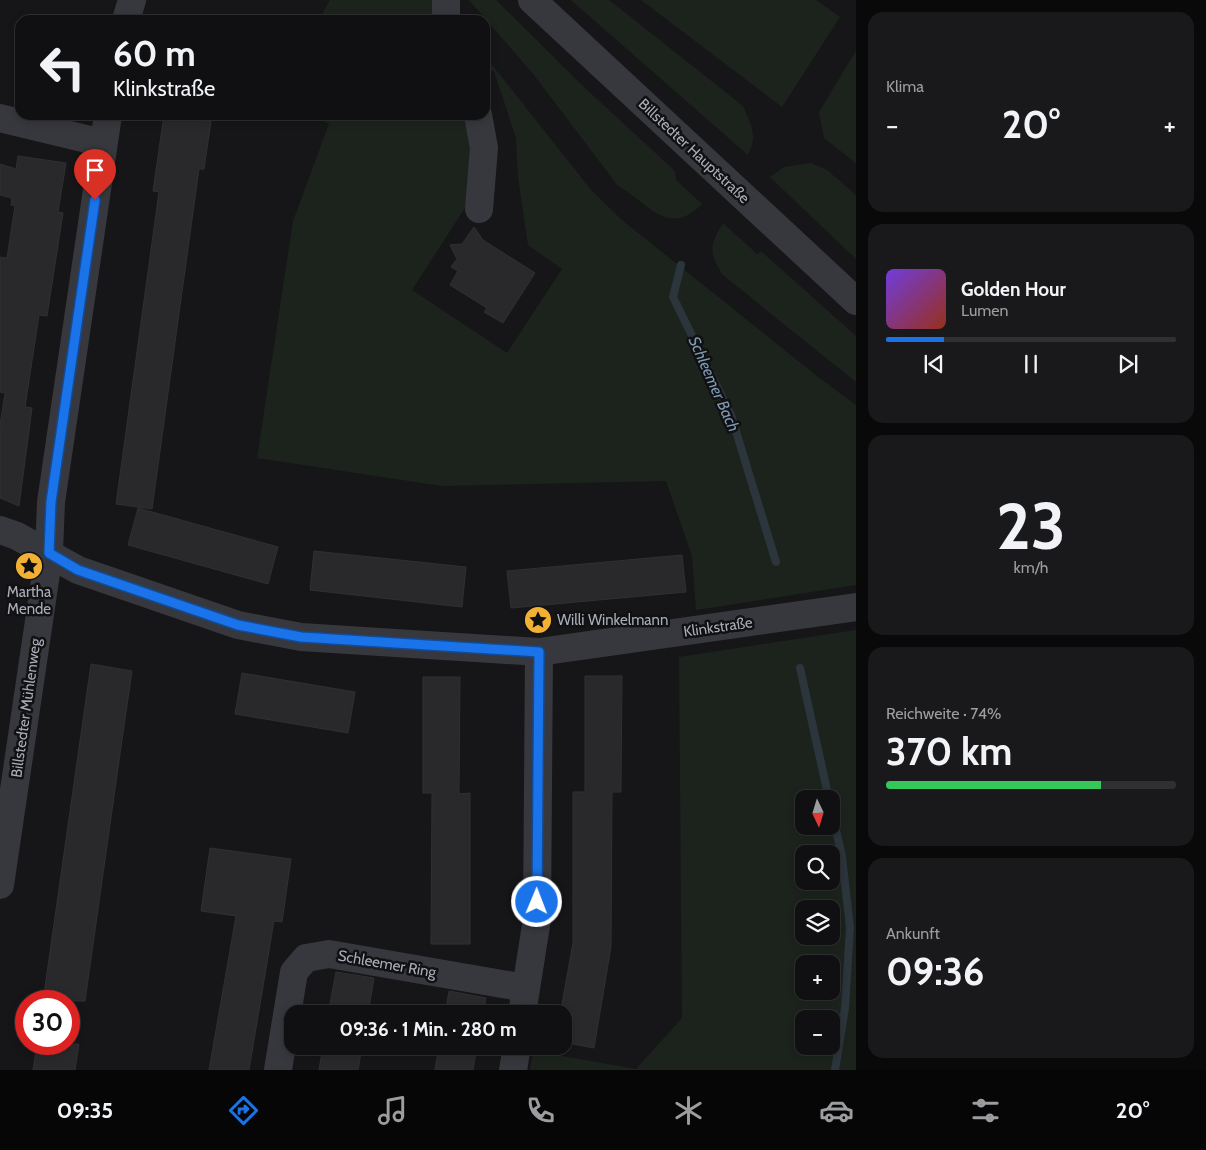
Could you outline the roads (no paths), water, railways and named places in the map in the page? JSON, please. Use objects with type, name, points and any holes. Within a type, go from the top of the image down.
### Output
[{"type":"street","points":[[128,15],[132,0]]},
{"type":"street","points":[[446,0],[446,15]]},
{"type":"street","name":"Billstedter Hauptstraße","points":[[532,0],[856,301]]},
{"type":"street","points":[[0,118],[104,143]]},
{"type":"street","name":"Billstedter Mühlenweg","points":[[0,886],[49,553],[51,502],[107,120]]},
{"type":"street","points":[[479,120],[484,148],[479,210]]},
{"type":"street","name":"Klinkstraße","points":[[0,530],[17,536],[78,570],[238,625],[301,637],[539,652],[856,607]]},
{"type":"street","points":[[523,1001],[537,918],[539,652]]},
{"type":"street","name":"Schleemer Ring","points":[[278,1070],[294,972],[306,958],[329,954],[523,1001]]},
{"type":"street","points":[[513,1070],[516,1055]]},
{"type":"waterway","name":"Schleemer Bach","points":[[681,265],[673,297],[731,415],[776,562]]},
{"type":"waterway","name":"Schleemer Bach","points":[[800,668],[827,790]]},
{"type":"waterway","name":"Schleemer Bach","points":[[835,1070],[845,1008],[850,928],[842,857],[837,835]]},
{"type":"place","name":"Martha Mende","points":[[29,566]]},
{"type":"place","name":"Willi Winkelmann","points":[[538,620]]}]
